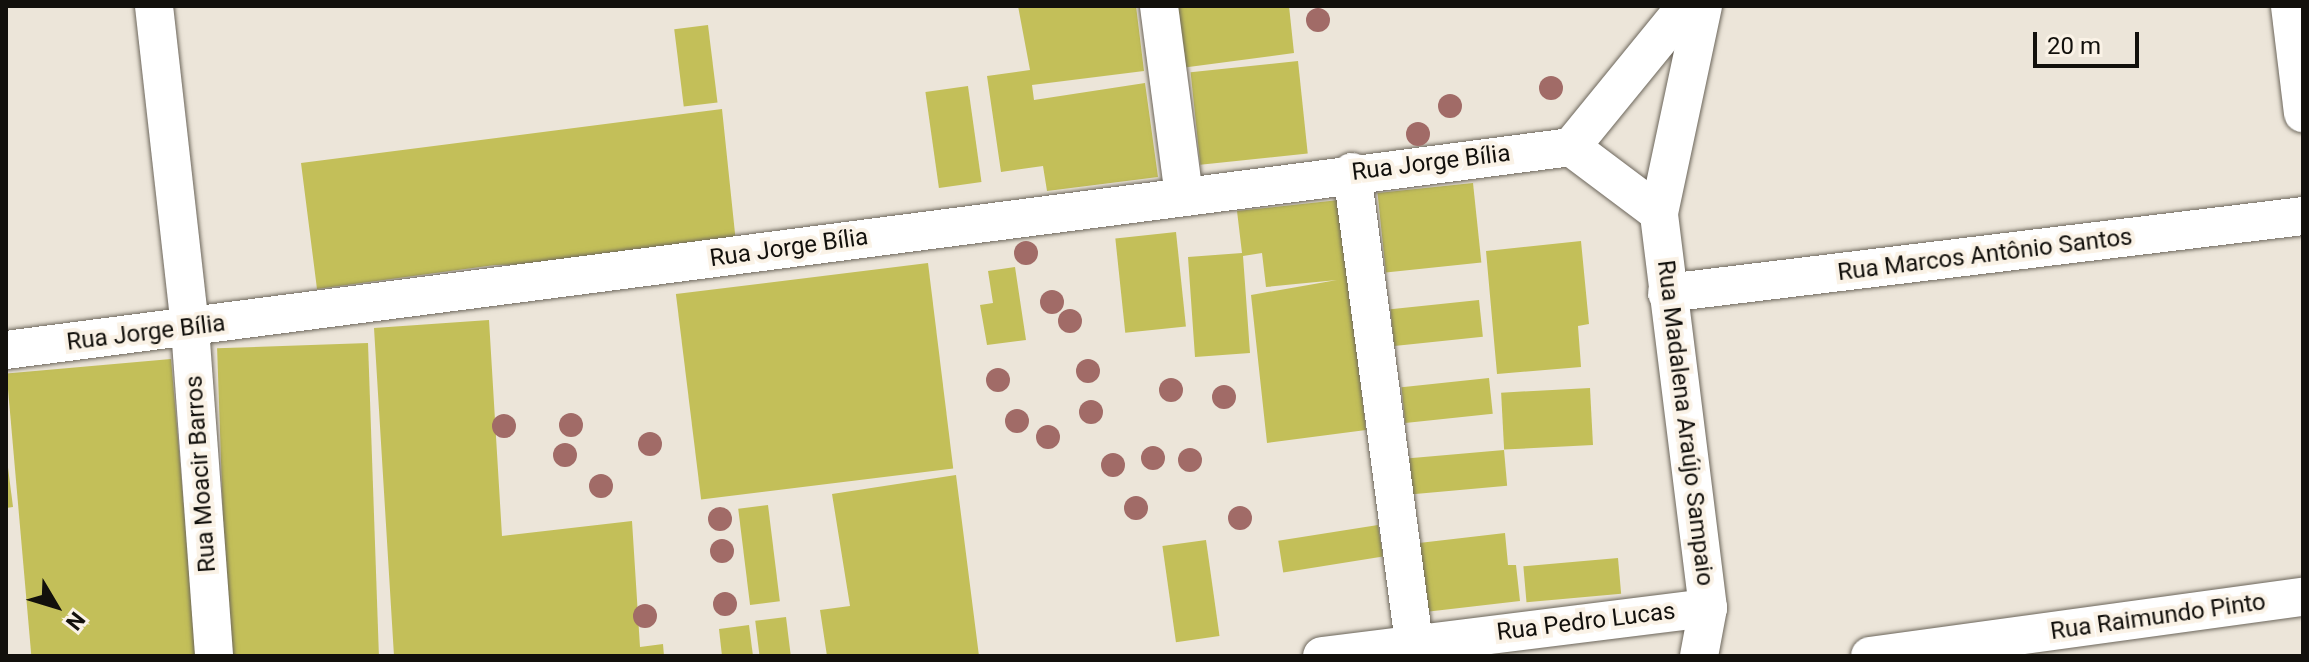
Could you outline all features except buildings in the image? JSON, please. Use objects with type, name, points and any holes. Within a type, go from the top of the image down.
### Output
[{"type":"street","name":"Rua Moacir Barros","points":[[154,6],[190,328],[214,656]]},
{"type":"street","points":[[1159,6],[1184,196]]},
{"type":"street","points":[[1659,213],[1571,147],[1686,6]]},
{"type":"street","name":"Rua Madalena Araújo Sampaio","points":[[1703,6],[1659,213],[1708,638]]},
{"type":"street","points":[[2290,6],[2303,113]]},
{"type":"street","name":"Rua Jorge Bília","points":[[6,350],[1352,172],[1571,147]]},
{"type":"street","points":[[1352,172],[1414,643]]},
{"type":"street","name":"Rua Marcos Antônio Santos","points":[[1667,293],[2303,216]]},
{"type":"street","name":"Rua Raimundo Pinto","points":[[1870,656],[2303,597]]},
{"type":"street","name":"Rua Pedro Lucas","points":[[1322,656],[1414,643],[1708,638]]}]
